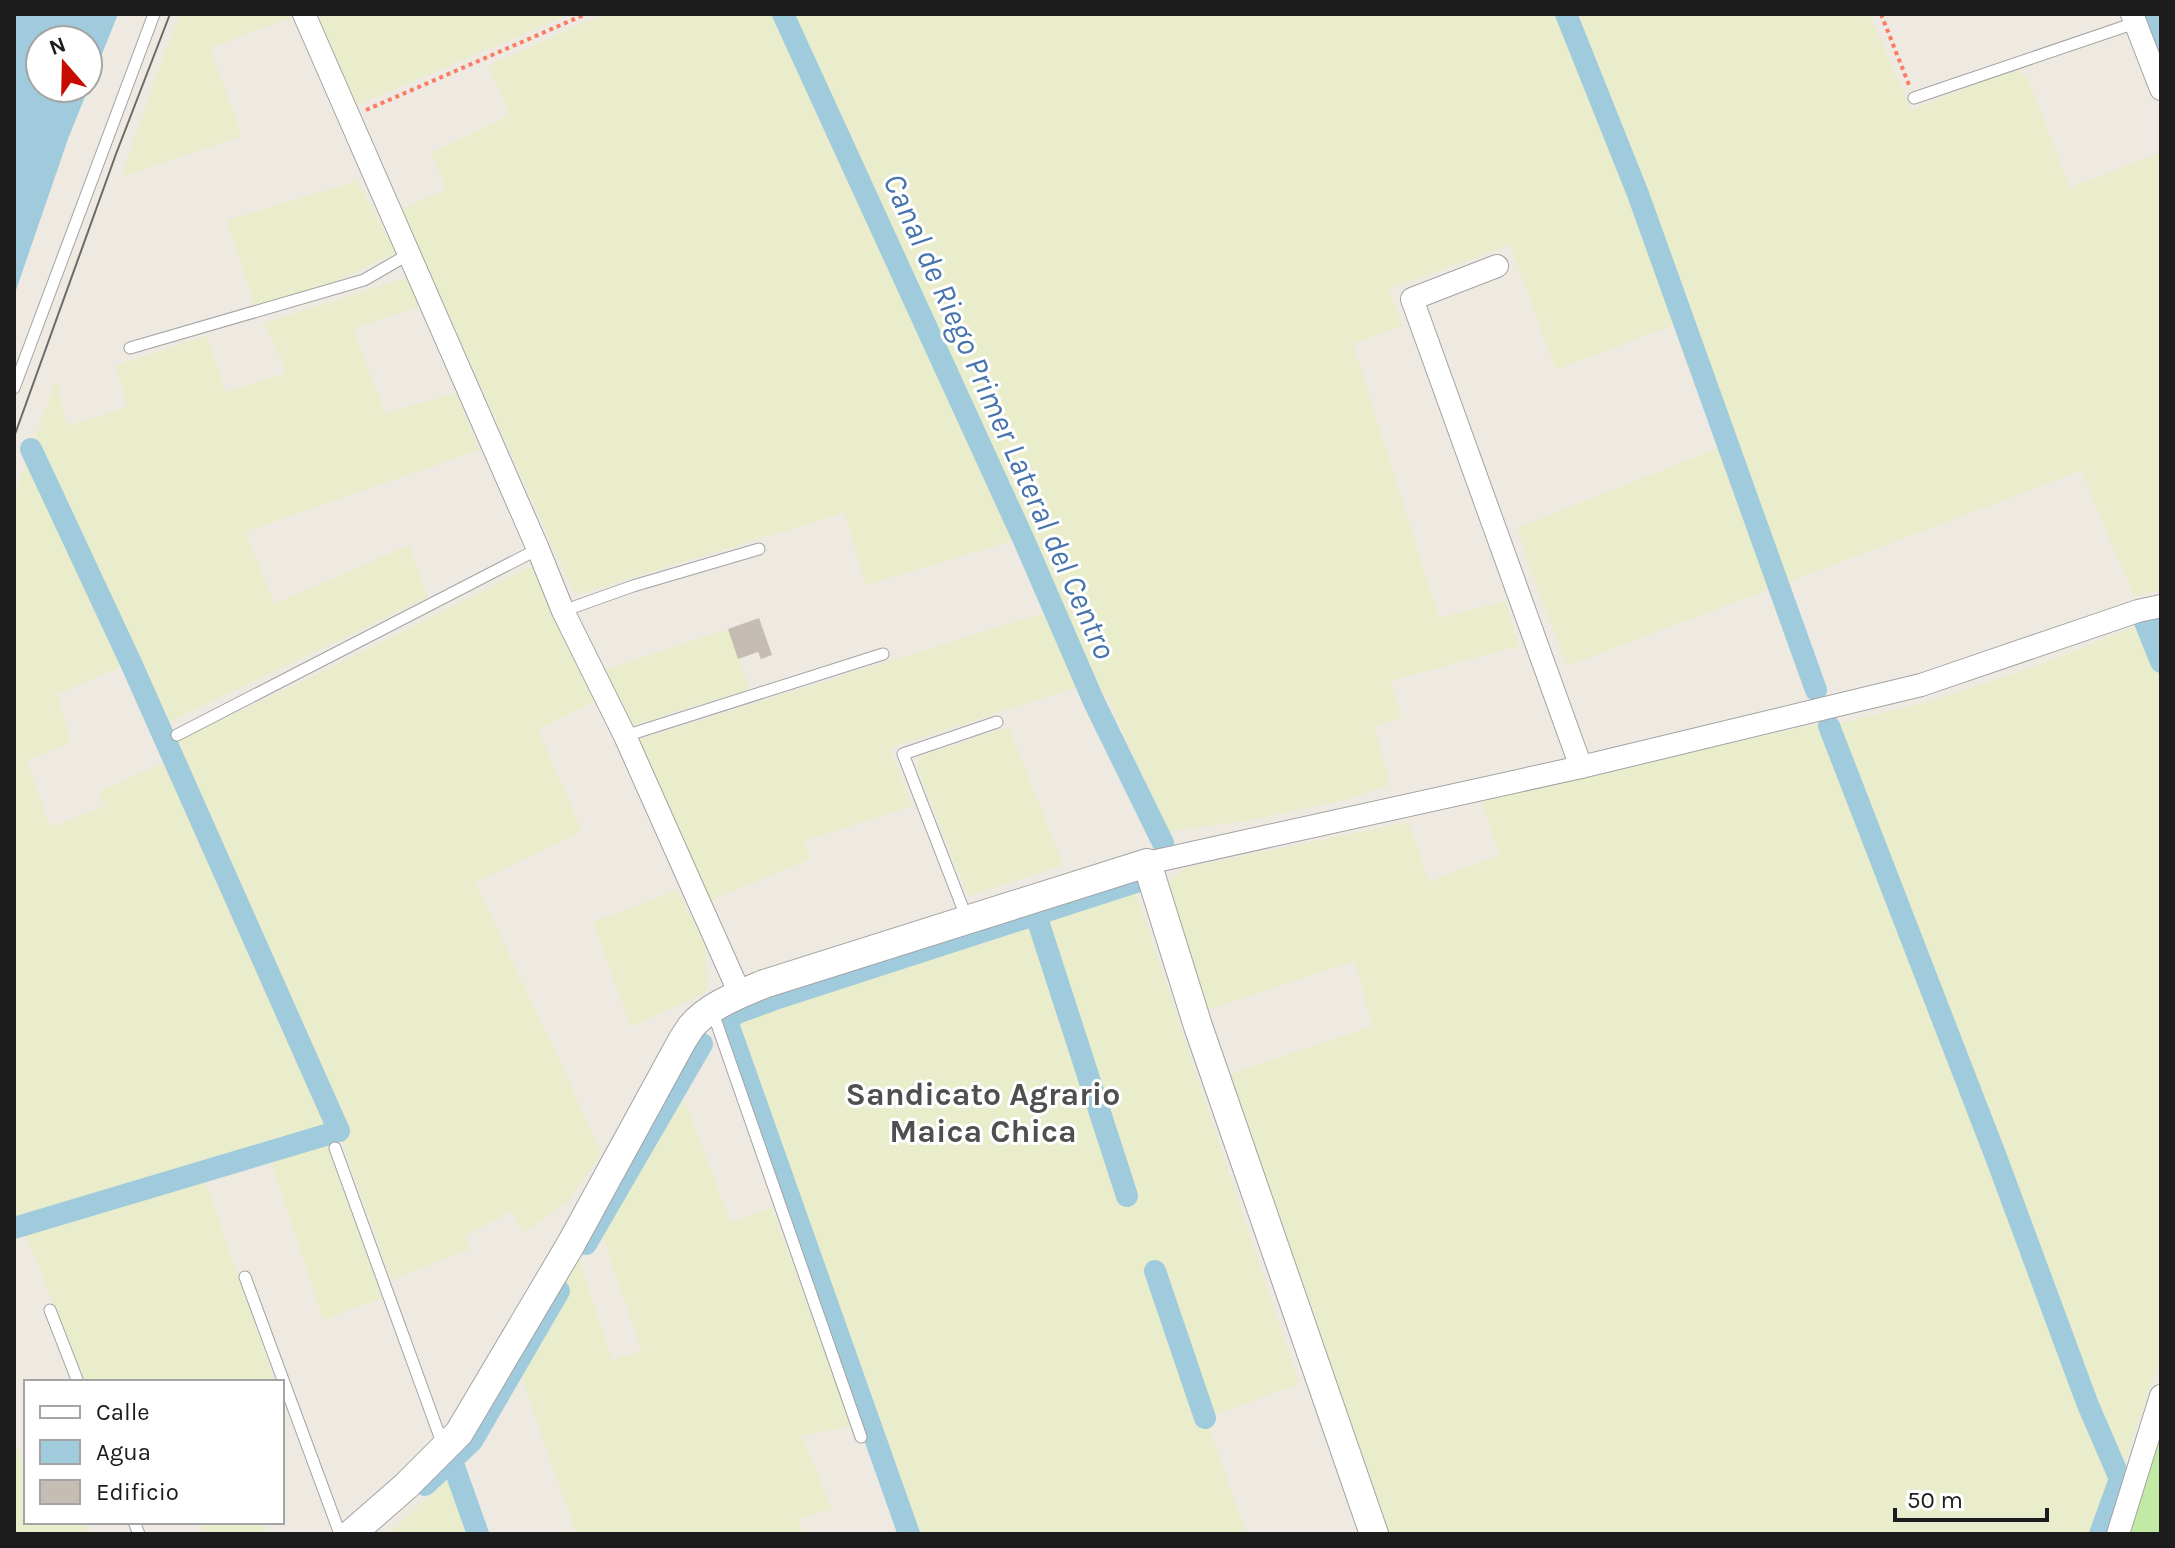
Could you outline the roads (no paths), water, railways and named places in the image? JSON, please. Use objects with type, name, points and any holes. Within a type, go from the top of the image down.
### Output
[{"type":"street","points":[[304,14],[563,611],[625,736],[740,994]]},
{"type":"street","points":[[2134,19],[2161,89]]},
{"type":"street","points":[[1497,266],[1412,299],[1581,767]]},
{"type":"street","points":[[351,1534],[459,1433],[571,1244],[692,1025],[712,1009],[740,994],[1147,863],[1581,767],[1921,685],[2138,611],[2161,606]]},
{"type":"street","points":[[1147,863],[1198,1026],[1374,1534]]},
{"type":"street","points":[[2118,1534],[2161,1396]]},
{"type":"lane","points":[[14,388],[154,14]]},
{"type":"lane","points":[[1914,98],[2134,19]]},
{"type":"lane","points":[[130,348],[364,280],[409,254]]},
{"type":"lane","points":[[177,735],[538,549]]},
{"type":"lane","points":[[563,611],[633,586],[759,549]]},
{"type":"lane","points":[[625,736],[883,654]]},
{"type":"lane","points":[[967,920],[903,754],[997,722]]},
{"type":"lane","points":[[712,1009],[861,1437]]},
{"type":"lane","points":[[335,1148],[444,1448]]},
{"type":"lane","points":[[245,1277],[283,1380]]},
{"type":"lane","points":[[50,1310],[77,1380]]},
{"type":"lane","points":[[284,1383],[340,1534]]},
{"type":"water","points":[[14,14],[118,14],[104,49],[104,24],[24,24],[24,104],[82,104],[14,296]]},
{"type":"waterway","name":"Canal de Riego Primer Lateral del Centro","points":[[783,14],[1023,538],[1094,702],[1163,843]]},
{"type":"waterway","points":[[1566,14],[1638,194],[1816,690]]},
{"type":"waterway","points":[[2151,14],[2161,40]]},
{"type":"waterway","points":[[14,1228],[339,1131],[131,663],[31,449]]},
{"type":"waterway","points":[[2161,619],[2145,622],[2161,662]]},
{"type":"waterway","points":[[1829,726],[1996,1157],[2088,1405],[2120,1479],[2100,1534]]},
{"type":"waterway","points":[[909,1534],[727,1021],[737,1013],[781,997],[1139,881]]},
{"type":"waterway","points":[[1036,915],[1127,1196]]},
{"type":"waterway","name":"Canal de Riego Primer Lateral del Centro","points":[[586,1244],[702,1044]]},
{"type":"waterway","points":[[1155,1271],[1205,1418]]},
{"type":"waterway","name":"Canal de Riego Primer Lateral del Centro","points":[[425,1485],[472,1441],[559,1291]]},
{"type":"waterway","points":[[452,1461],[478,1534]]},
{"type":"tram line","points":[[14,437],[170,14]]},
{"type":"district","name":"Sandicato Agrario Maica Chica","points":[[983,1112]]}]
